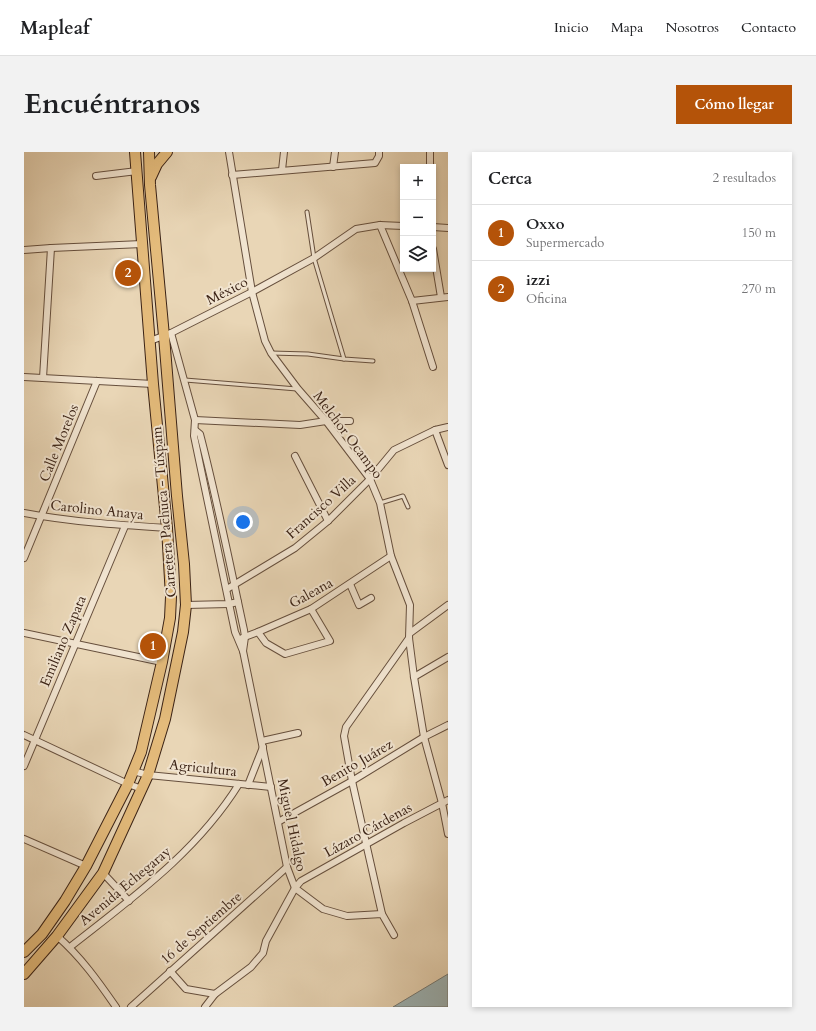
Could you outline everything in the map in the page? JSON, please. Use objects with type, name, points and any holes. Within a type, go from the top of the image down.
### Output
[{"type":"main road","name":"Carretera Pachuca - Túxpam","points":[[24,952],[42,934],[65,901],[86,866],[128,784],[141,752],[162,662],[170,618],[171,597],[167,528],[153,384],[135,152]]},
{"type":"main road","name":"Carretera Pachuca - Túxpam","points":[[24,974],[57,936],[103,873],[148,775],[165,719],[183,632],[186,605],[184,564],[177,496],[168,334],[150,185],[149,152]]},
{"type":"main road","points":[[150,185],[152,173],[167,152]]},
{"type":"street","name":"Melchor Ocampo","points":[[228,152],[252,292],[265,341],[271,353],[298,389],[326,421],[370,478],[380,503],[391,556],[410,605],[409,635],[414,677],[424,737],[442,803],[448,834]]},
{"type":"street","points":[[282,170],[284,152]]},
{"type":"street","points":[[333,167],[335,152]]},
{"type":"street","points":[[232,176],[282,170],[375,163],[379,156],[379,152]]},
{"type":"street","points":[[430,152],[430,164]]},
{"type":"street","points":[[96,176],[137,171]]},
{"type":"street","points":[[380,225],[412,301],[434,367]]},
{"type":"street","name":"México","points":[[150,341],[168,334],[252,292],[314,258],[356,229],[380,225],[400,226]]},
{"type":"street","points":[[436,227],[448,228]]},
{"type":"street","points":[[24,250],[142,244]]},
{"type":"street","points":[[43,378],[51,248]]},
{"type":"street","points":[[412,301],[446,298],[436,260]]},
{"type":"street","name":"Miguel Hidalgo","points":[[168,334],[195,420],[194,436],[229,604],[237,639],[243,651],[287,867],[295,888],[323,909],[347,916],[382,914]]},
{"type":"street","points":[[24,377],[153,384]]},
{"type":"street","name":"Calle Morelos","points":[[24,558],[97,381]]},
{"type":"street","points":[[195,420],[300,425],[326,421],[350,421]]},
{"type":"street","name":"Francisco Villa","points":[[226,589],[295,548],[328,521],[370,478],[394,450],[435,430],[448,427]]},
{"type":"street","name":"Miguel Hidalgo","points":[[195,430],[200,434],[214,490],[245,637],[243,651]]},
{"type":"street","points":[[435,430],[448,465]]},
{"type":"street","points":[[295,456],[328,521]]},
{"type":"street","points":[[206,492],[214,490]]},
{"type":"street","name":"Carolino Anaya","points":[[24,513],[42,517],[125,526],[167,528]]},
{"type":"street","name":"Emiliano Zapata","points":[[24,766],[125,526]]},
{"type":"street","name":"Galeana","points":[[237,639],[258,632],[312,609],[391,556]]},
{"type":"street","points":[[350,584],[359,605],[372,598]]},
{"type":"street","points":[[186,605],[229,604],[238,602]]},
{"type":"street","points":[[394,935],[382,914],[352,781],[344,736],[346,727],[409,635],[448,605]]},
{"type":"street","points":[[258,632],[266,643],[285,654],[330,641],[312,609]]},
{"type":"street","points":[[24,633],[162,662]]},
{"type":"street","points":[[414,677],[448,657]]},
{"type":"street","name":"Benito Juárez","points":[[278,822],[352,781],[424,737],[448,725]]},
{"type":"street","points":[[248,785],[263,744],[298,734]]},
{"type":"street","points":[[24,735],[128,784],[142,789]]},
{"type":"street","name":"Agricultura","points":[[133,771],[148,775],[271,787]]},
{"type":"street","name":"Avenida Echegaray","points":[[70,947],[160,876],[200,836],[215,818],[239,784]]},
{"type":"street","name":"Lázaro Cárdenas","points":[[205,1007],[215,994],[251,967],[263,953],[266,941],[295,888],[301,880],[448,800]]},
{"type":"street","points":[[24,840],[86,866]]},
{"type":"street","name":"16 de Septiembre","points":[[131,1007],[287,867]]},
{"type":"street","points":[[103,873],[129,901]]},
{"type":"street","points":[[57,936],[70,947],[89,968],[116,1007]]},
{"type":"street","points":[[170,971],[186,989],[215,994]]},
{"type":"lane","points":[[307,212],[314,258],[344,359]]},
{"type":"lane","points":[[271,353],[308,354],[373,361]]},
{"type":"lane","points":[[183,380],[298,389]]},
{"type":"lane","points":[[380,503],[403,496],[408,507]]},
{"type":"water","points":[[448,974],[448,1007],[393,1007]]},
{"type":"place","name":"izzi","points":[[128,273]]},
{"type":"place","name":"Oxxo","points":[[153,646]]}]
